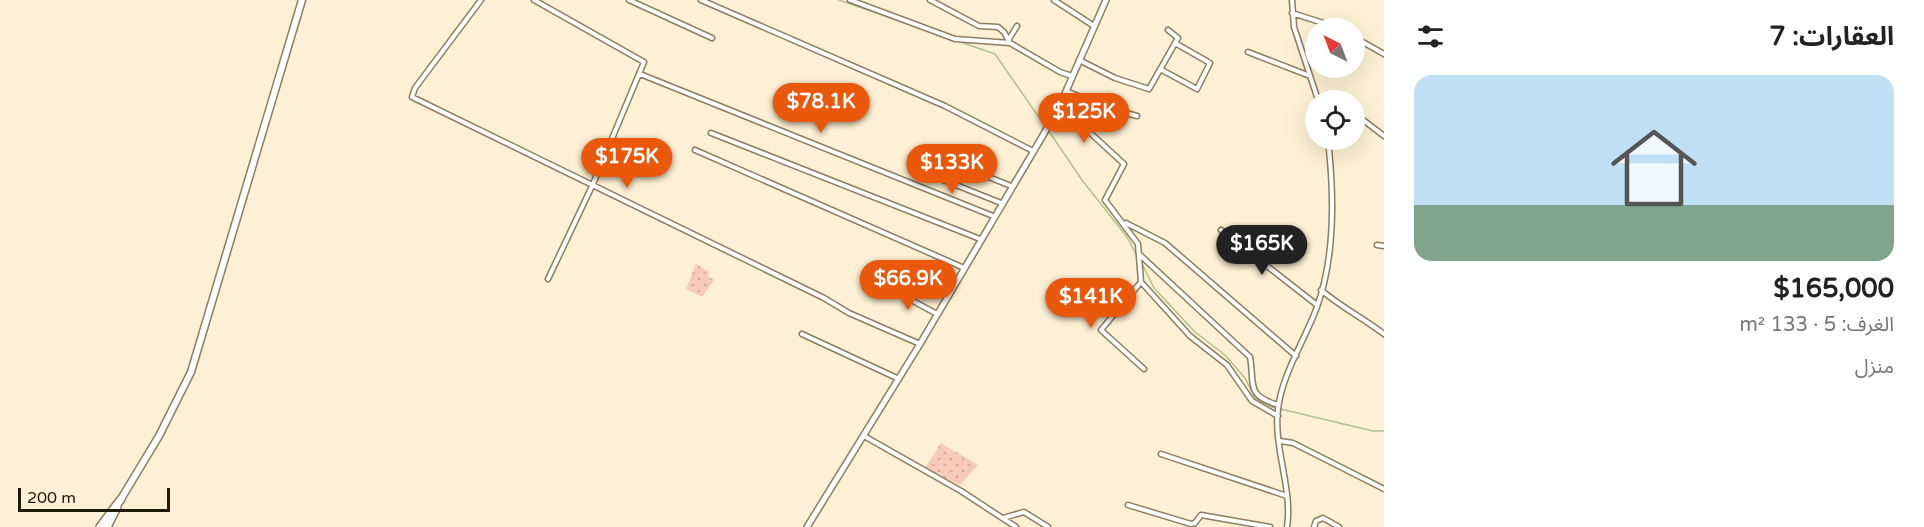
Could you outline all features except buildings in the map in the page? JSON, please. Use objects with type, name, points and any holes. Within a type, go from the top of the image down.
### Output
[{"type":"highway","points":[[100,527],[121,499]]},
{"type":"highway","points":[[107,527],[121,499]]},
{"type":"main road","points":[[121,499],[159,436],[191,372],[302,0]]},
{"type":"street","points":[[481,0],[415,88],[412,97],[824,298],[849,314],[920,344]]},
{"type":"street","points":[[534,0],[644,62],[593,184],[548,279]]},
{"type":"street","points":[[629,0],[712,38]]},
{"type":"street","points":[[701,0],[945,106],[1033,151]]},
{"type":"street","points":[[850,0],[955,39],[1009,41]]},
{"type":"street","points":[[930,0],[979,26],[998,27],[1009,41],[1072,76]]},
{"type":"street","points":[[1054,0],[1094,26]]},
{"type":"street","points":[[807,527],[899,379],[993,216],[1042,137],[1060,105],[1106,0]]},
{"type":"street","points":[[1292,0],[1292,14],[1305,59]]},
{"type":"street","points":[[1292,14],[1305,18]]},
{"type":"street","points":[[1009,41],[1017,26]]},
{"type":"street","points":[[1078,60],[1114,78],[1149,89],[1175,43],[1177,36],[1168,30]]},
{"type":"street","points":[[1160,69],[1197,89],[1210,63],[1175,43]]},
{"type":"street","points":[[1365,44],[1384,54]]},
{"type":"street","points":[[1248,52],[1305,74]]},
{"type":"street","points":[[640,74],[993,216]]},
{"type":"street","points":[[1066,90],[1104,107],[1137,116]]},
{"type":"street","points":[[1060,105],[1124,164],[1105,197],[1107,204],[1138,244],[1141,282],[1190,336],[1227,365],[1252,401],[1278,414]]},
{"type":"street","points":[[1365,121],[1384,136]]},
{"type":"street","points":[[711,133],[980,239]]},
{"type":"street","points":[[695,150],[964,268]]},
{"type":"street","points":[[1287,527],[1287,496],[1278,406],[1321,290],[1333,218],[1329,150]]},
{"type":"street","points":[[932,154],[1011,186]]},
{"type":"street","points":[[911,167],[1001,203]]},
{"type":"street","points":[[1122,221],[1165,243],[1297,356]]},
{"type":"street","points":[[1221,230],[1317,305]]},
{"type":"street","points":[[1377,245],[1384,246]]},
{"type":"street","points":[[1140,255],[1250,357],[1254,392],[1278,406]]},
{"type":"street","points":[[1141,282],[1101,330],[1144,369]]},
{"type":"street","points":[[891,289],[937,314]]},
{"type":"street","points":[[1321,290],[1344,309],[1358,315],[1384,334]]},
{"type":"street","points":[[802,334],[899,379]]},
{"type":"street","points":[[864,436],[961,491],[1016,527]]},
{"type":"street","points":[[1280,441],[1293,443],[1384,489]]},
{"type":"street","points":[[1161,454],[1287,496]]},
{"type":"street","points":[[1128,506],[1191,524],[1196,523],[1201,515],[1270,527]]},
{"type":"street","points":[[1003,518],[1024,512],[1048,527]]},
{"type":"street","points":[[1314,527],[1316,520],[1323,518],[1339,527]]},
{"type":"shaded area","points":[[696,264],[710,272],[708,276],[714,280],[702,297],[686,289]]},
{"type":"shaded area","points":[[941,443],[978,465],[960,485],[943,477],[939,472],[936,474],[925,468]]},
{"type":"waterway","points":[[839,0],[995,54],[1045,126]]},
{"type":"waterway","points":[[1048,130],[1082,180],[1127,237],[1137,256]]},
{"type":"waterway","points":[[1141,262],[1154,288],[1195,332],[1225,355],[1245,378],[1255,398],[1272,407],[1373,431],[1384,431]]}]
